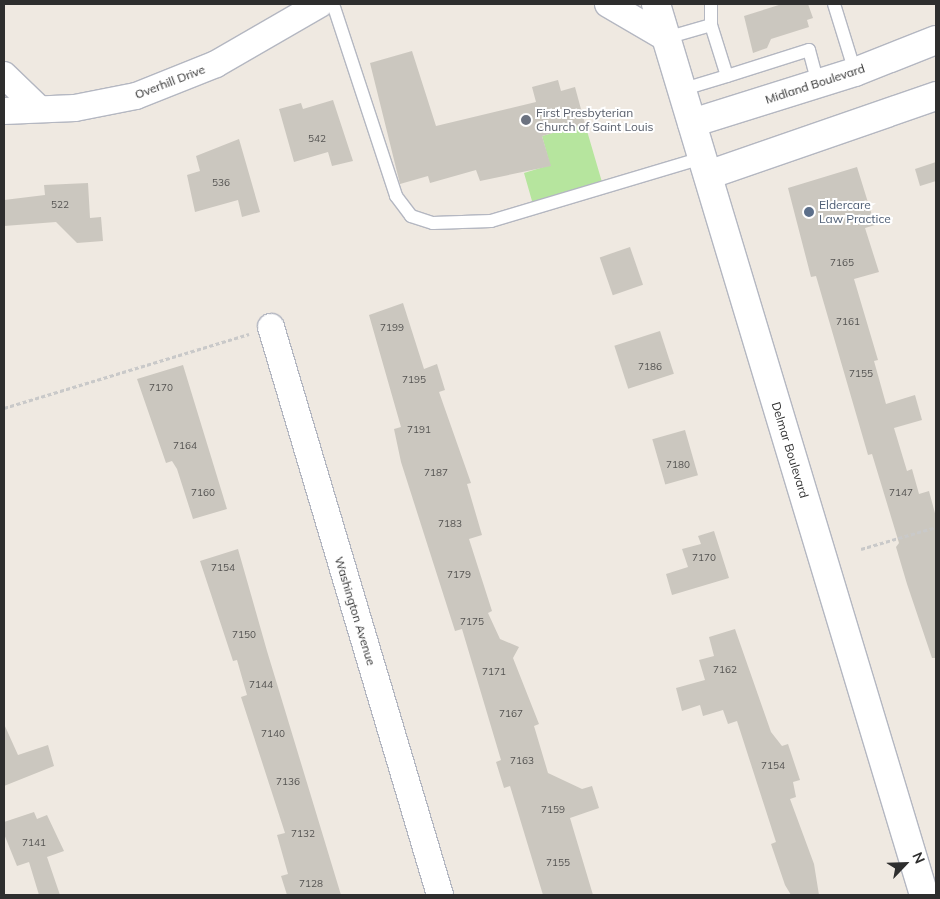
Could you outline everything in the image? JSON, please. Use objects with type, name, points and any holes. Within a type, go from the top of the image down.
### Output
[{"type":"main road","name":"Delmar Boulevard","points":[[656,4],[684,89],[692,123],[924,895]]},
{"type":"main road","name":"Midland Boulevard","points":[[692,123],[855,72],[936,40]]},
{"type":"main road","points":[[706,166],[936,96]]},
{"type":"street","name":"Overhill Drive","points":[[4,111],[38,108],[75,108],[153,89],[216,64],[320,4]]},
{"type":"street","points":[[608,4],[666,38]]},
{"type":"street","points":[[4,75],[38,108]]},
{"type":"street","name":"Washington Avenue","points":[[271,327],[440,895]]},
{"type":"lane","points":[[333,4],[396,196],[411,216],[433,223],[491,221],[706,166]]},
{"type":"lane","points":[[711,4],[712,25],[727,76]]},
{"type":"lane","points":[[834,4],[855,72]]},
{"type":"lane","points":[[666,38],[712,25]]},
{"type":"lane","points":[[684,89],[809,50],[818,84]]},
{"type":"path","points":[[4,408],[271,327]]},
{"type":"path","points":[[861,549],[936,527]]},
{"type":"green space","points":[[585,124],[604,189],[534,208],[524,173],[550,165],[542,136]]},
{"type":"building","points":[[782,4],[808,4],[813,18],[807,20],[809,27],[771,39],[767,48],[753,53],[744,16]]},
{"type":"building","name":"First Presbyterian Church of Saint Louis","points":[[412,51],[436,126],[536,102],[532,87],[558,80],[561,91],[575,87],[585,124],[542,136],[551,166],[480,181],[476,170],[430,183],[428,176],[400,184],[370,63]]},
{"type":"building","points":[[333,100],[353,161],[332,166],[328,152],[294,162],[279,109],[301,103],[303,109]]},
{"type":"building","points":[[239,139],[260,212],[242,217],[238,200],[195,212],[187,175],[200,171],[196,156]]},
{"type":"building","points":[[936,162],[936,181],[920,186],[915,169]]},
{"type":"building","points":[[857,167],[875,225],[865,228],[879,272],[854,279],[878,360],[874,361],[886,404],[915,395],[922,420],[894,428],[907,471],[912,469],[919,494],[929,491],[936,517],[936,658],[932,658],[907,584],[896,547],[899,543],[872,454],[868,455],[816,276],[811,277],[788,188]]},
{"type":"building","points":[[88,183],[90,218],[101,217],[103,241],[77,243],[56,222],[4,226],[4,200],[45,195],[44,185]]},
{"type":"building","points":[[630,247],[643,285],[613,295],[600,257]]},
{"type":"building","points":[[403,303],[424,369],[437,364],[445,390],[439,392],[471,483],[467,484],[482,535],[469,539],[492,611],[488,613],[500,639],[519,647],[513,658],[539,724],[534,726],[548,773],[582,789],[592,786],[599,808],[570,818],[593,895],[543,895],[510,786],[504,788],[496,762],[501,760],[462,629],[455,631],[401,462],[394,429],[401,427],[369,315]]},
{"type":"building","points":[[660,331],[674,374],[628,389],[614,346]]},
{"type":"building","points":[[183,365],[227,509],[193,519],[177,469],[172,461],[166,463],[137,379]]},
{"type":"building","points":[[685,430],[698,475],[665,485],[652,439]]},
{"type":"building","points":[[714,531],[729,578],[672,595],[666,574],[688,567],[682,549],[701,544],[698,536]]},
{"type":"building","points":[[238,549],[341,895],[287,895],[281,876],[288,874],[277,835],[285,833],[241,697],[247,695],[237,660],[233,661],[200,561]]},
{"type":"building","points":[[735,629],[771,732],[782,746],[788,744],[800,780],[793,782],[796,797],[790,799],[814,864],[819,895],[791,895],[785,885],[771,844],[776,842],[737,721],[728,724],[723,710],[703,716],[700,705],[682,711],[676,688],[705,680],[699,660],[714,656],[709,637]]},
{"type":"building","points":[[4,724],[18,755],[48,745],[54,766],[4,786]]},
{"type":"building","points":[[34,812],[37,819],[47,815],[64,851],[47,857],[60,895],[39,895],[29,862],[17,866],[4,834],[4,822]]},
{"type":"place","name":"First Presbyterian Church of Saint Louis","points":[[526,120]]},
{"type":"place","name":"Eldercare Law Practice","points":[[809,212]]}]
